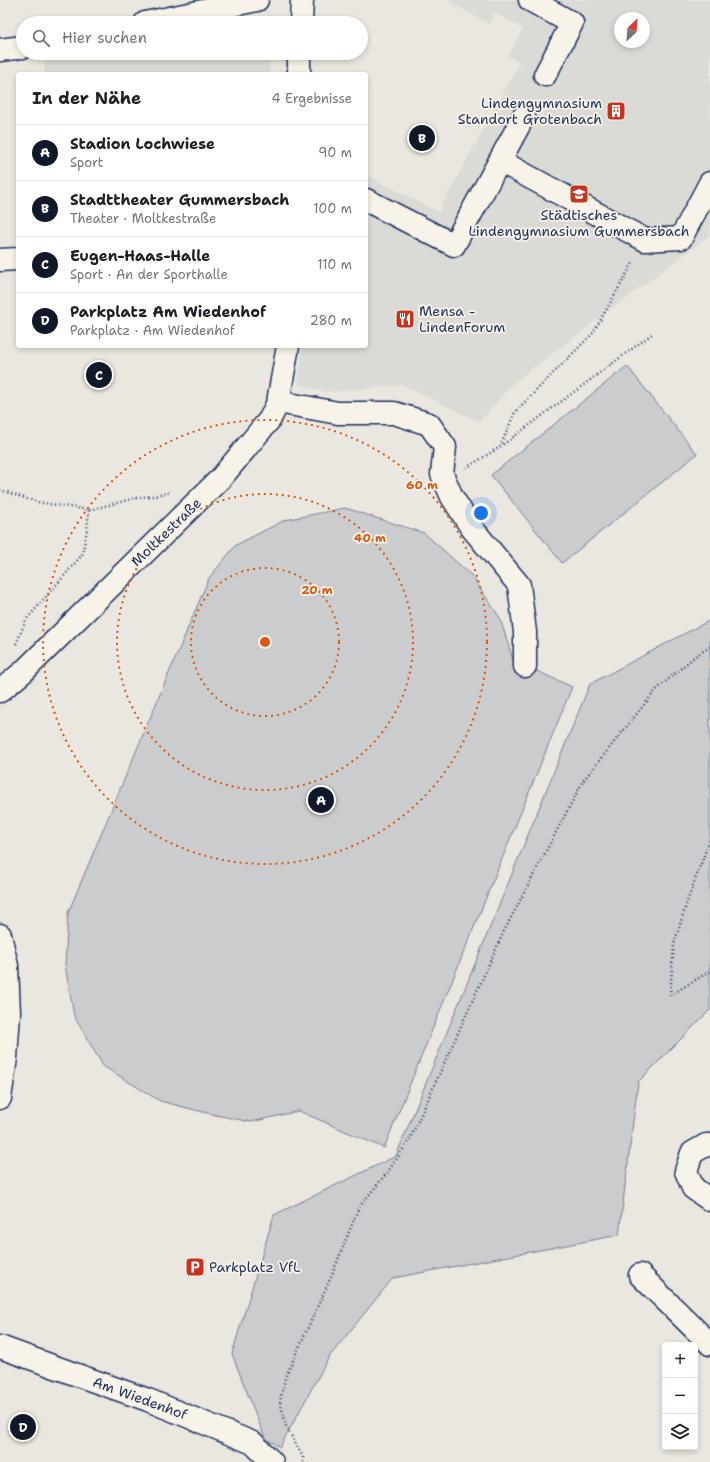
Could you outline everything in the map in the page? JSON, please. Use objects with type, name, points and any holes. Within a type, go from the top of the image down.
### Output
[{"type":"street","points":[[179,16],[257,0]]},
{"type":"street","points":[[301,16],[302,0]]},
{"type":"street","points":[[530,0],[572,23],[545,75]]},
{"type":"street","points":[[0,50],[16,48]]},
{"type":"street","points":[[298,72],[299,60]]},
{"type":"street","points":[[368,201],[454,245],[524,116]]},
{"type":"street","points":[[500,161],[645,240],[681,238],[710,183]]},
{"type":"street","points":[[0,260],[16,260]]},
{"type":"street","name":"Moltkestraße","points":[[0,691],[23,672],[221,478],[270,419],[278,402],[288,348]]},
{"type":"street","points":[[278,402],[338,413],[394,413],[429,424],[445,447],[442,474],[452,497],[471,527],[519,585],[525,632],[525,666]]},
{"type":"street","points":[[0,935],[7,966],[9,1013],[6,1058],[0,1098]]},
{"type":"street","points":[[710,1145],[706,1145],[692,1153],[686,1171],[693,1188],[710,1200]]},
{"type":"street","points":[[640,1275],[710,1344]]},
{"type":"street","name":"Am Wiedenhof","points":[[0,1347],[148,1400],[253,1443],[272,1462]]},
{"type":"path","points":[[500,447],[515,412],[593,333],[645,240]]},
{"type":"path","points":[[445,481],[500,447],[652,334]]},
{"type":"path","points":[[0,490],[38,502],[89,510],[140,497],[174,492]]},
{"type":"path","points":[[23,672],[14,649],[26,620],[82,555],[88,530],[89,510]]},
{"type":"path","points":[[303,1462],[303,1457],[286,1426],[280,1401],[285,1378],[331,1276],[359,1207],[410,1139],[504,931],[583,781],[656,690],[694,657],[710,647]]},
{"type":"path","points":[[710,839],[687,902],[674,944],[670,995],[710,971]]},
{"type":"shaded area","name":"Städtisches Lindengymnasium Gummersbach","points":[[446,0],[710,0],[710,235],[512,384],[480,422],[403,385],[325,392],[298,384],[303,348],[368,348],[368,176],[438,212],[520,63],[508,56],[523,29],[495,13],[489,24]]},
{"type":"shaded area","points":[[45,60],[270,60],[268,72],[44,72]]},
{"type":"shaded area","points":[[627,366],[697,454],[562,563],[491,475]]},
{"type":"shaded area","points":[[345,508],[424,533],[472,576],[500,618],[513,660],[572,687],[384,1148],[299,1111],[251,1122],[160,1101],[103,1066],[74,1016],[65,965],[68,913],[209,578],[236,545],[285,520]]},
{"type":"shaded area","points":[[710,620],[710,1010],[638,1082],[619,1235],[393,1278],[329,1357],[280,1447],[265,1438],[232,1354],[274,1215],[396,1156],[590,684]]},
{"type":"place","name":"Lindengymnasium Standort Grotenbach","points":[[616,111]]},
{"type":"place","name":"Stadttheater Gummersbach","points":[[422,138]]},
{"type":"place","name":"Städtisches Lindengymnasium Gummersbach","points":[[579,194]]},
{"type":"place","name":"Mensa - LindenForum","points":[[405,319]]},
{"type":"place","name":"Eugen-Haas-Halle","points":[[99,375]]},
{"type":"place","name":"Stadion Lochwiese","points":[[321,800]]},
{"type":"place","name":"Parkplatz VfL","points":[[195,1267]]},
{"type":"place","name":"Parkplatz Am Wiedenhof","points":[[23,1427]]}]
